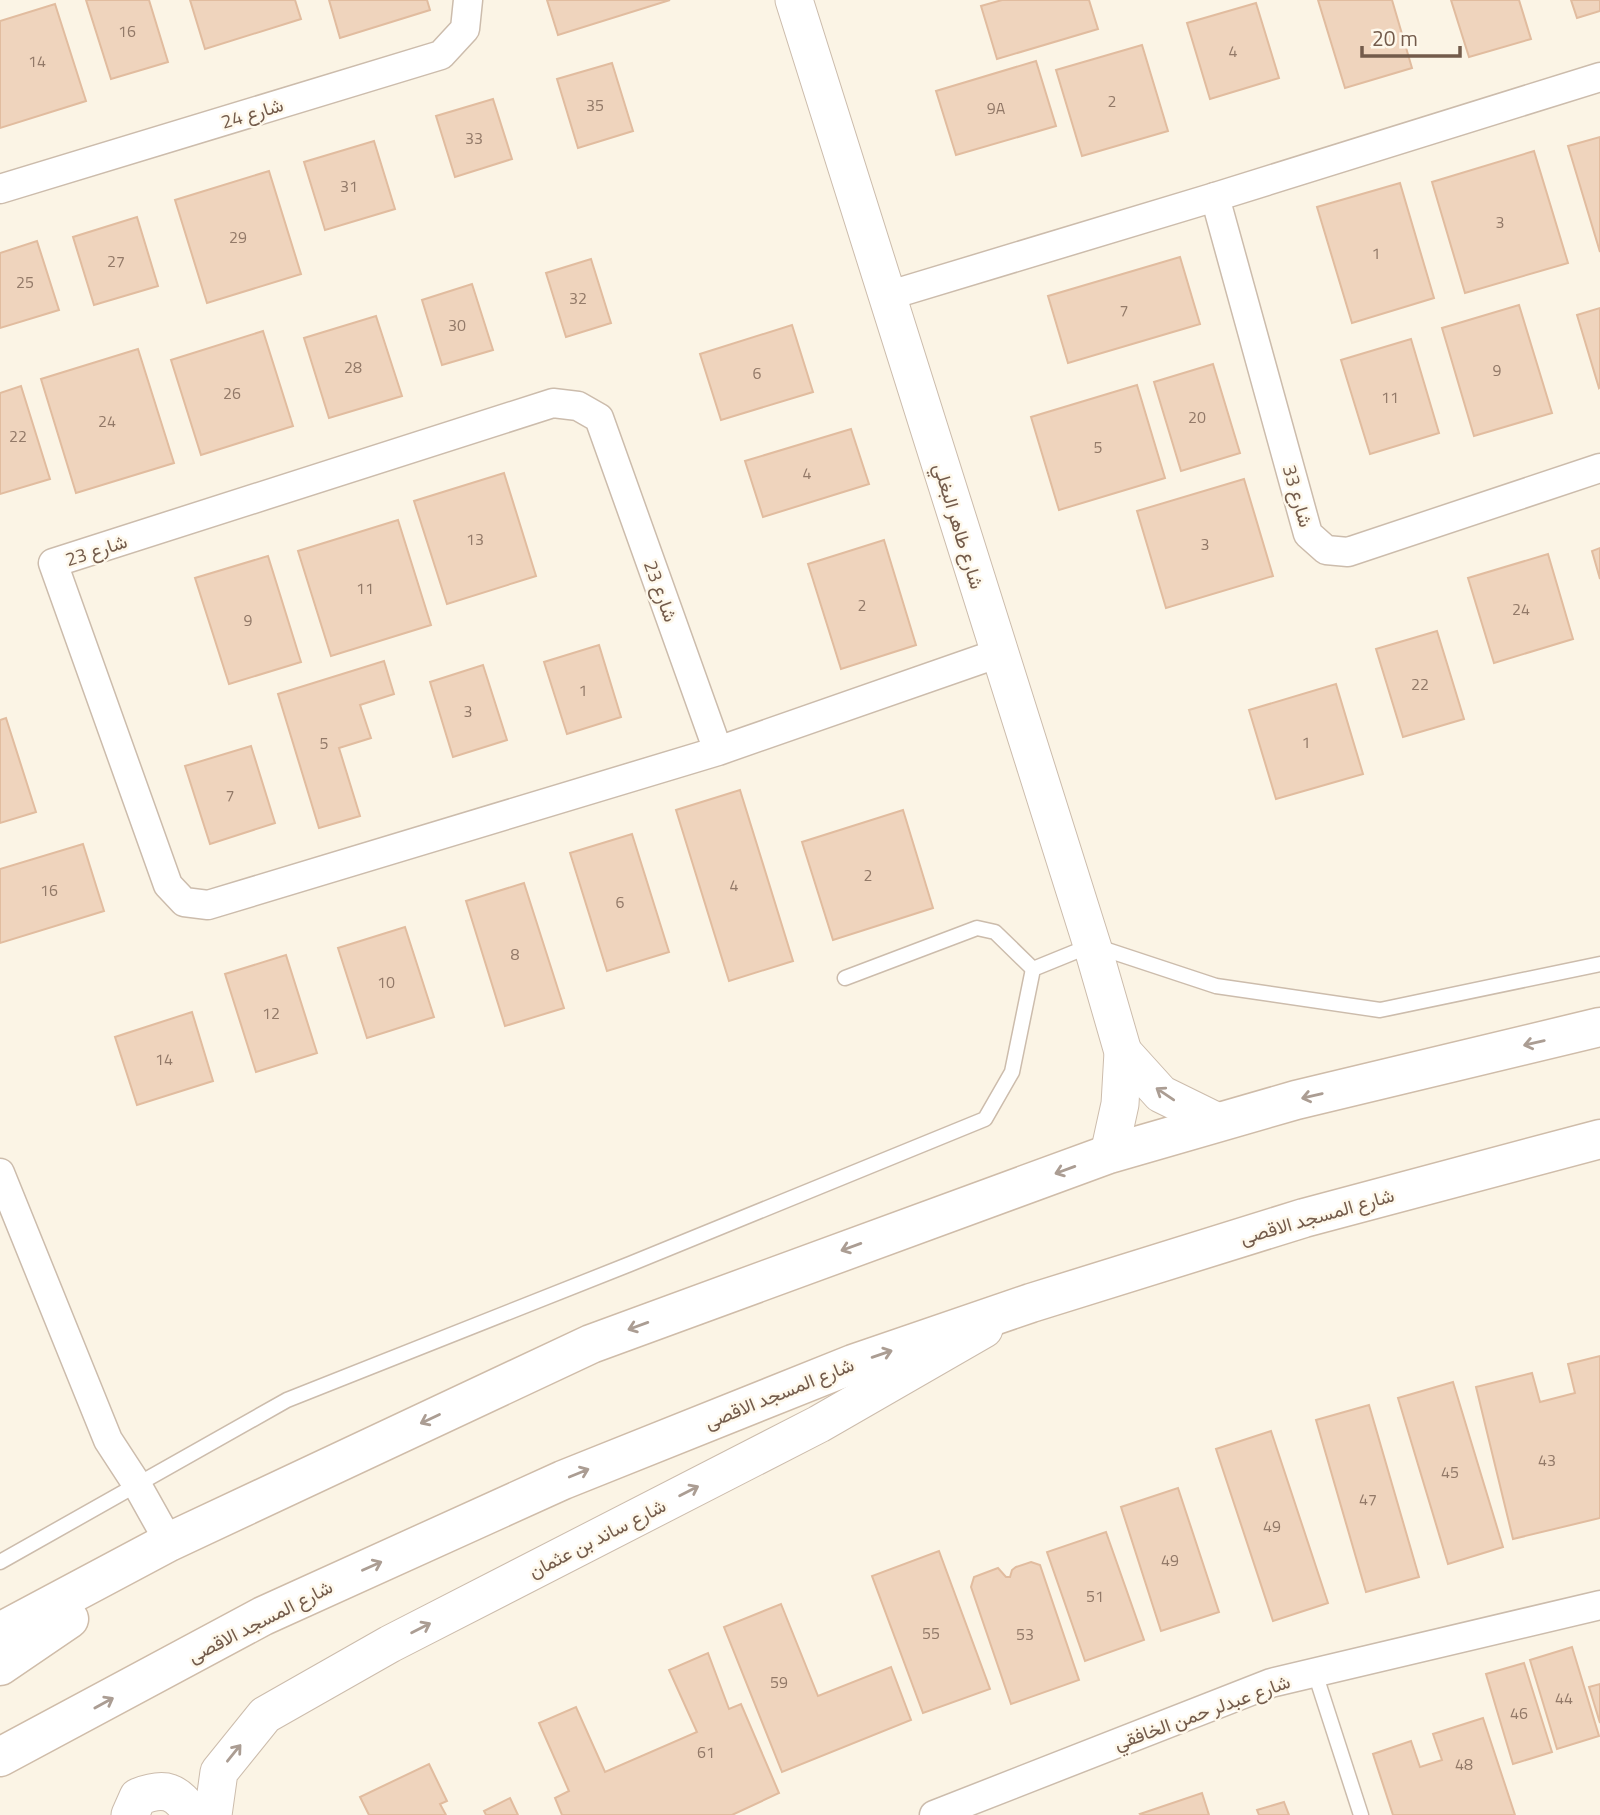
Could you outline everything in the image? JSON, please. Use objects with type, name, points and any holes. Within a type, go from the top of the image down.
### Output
[{"type":"main road","points":[[0,1632],[158,1547],[591,1344],[1109,1154],[1296,1100],[1600,1027]]},
{"type":"main road","name":"شارع المسجد الاقصى","points":[[0,1757],[263,1616],[563,1480],[853,1363],[1031,1303],[1304,1218],[1600,1139]]},
{"type":"main road","points":[[0,1666],[102,1596],[158,1547]]},
{"type":"main road","points":[[0,1733],[24,1733],[63,1725]]},
{"type":"street","name":"شارع 24","points":[[0,189],[441,55],[465,29],[468,0]]},
{"type":"street","name":"شارع طاهر البغلي","points":[[794,0],[1092,944],[1123,1052],[1120,1104],[1109,1154]]},
{"type":"street","points":[[887,296],[1215,198],[1600,77]]},
{"type":"street","name":"شارع 33","points":[[1215,198],[1308,534],[1326,550],[1348,552],[1600,468]]},
{"type":"street","name":"شارع 23","points":[[718,751],[599,418],[578,406],[553,403],[53,563],[168,885],[184,902],[208,905],[718,751],[999,653]]},
{"type":"street","name":"شارع طاهر البغلي","points":[[1123,1052],[1161,1094],[1218,1122]]},
{"type":"street","points":[[0,1173],[108,1440],[136,1483],[158,1547]]},
{"type":"street","name":"شارع ساند بن عثمان","points":[[213,1815],[219,1772],[265,1715],[390,1644],[819,1424],[1031,1303]]},
{"type":"street","name":"شارع عبدلر حمن الخافقي","points":[[934,1815],[1271,1683],[1600,1605]]},
{"type":"street","points":[[130,1815],[138,1797],[152,1791],[167,1791],[182,1798],[193,1815]]},
{"type":"lane","points":[[845,978],[977,928],[995,932],[1033,969]]},
{"type":"lane","points":[[1033,969],[1092,944],[1216,986],[1380,1010],[1600,964]]},
{"type":"lane","points":[[0,1562],[287,1400],[985,1119],[1012,1072],[1033,969]]},
{"type":"lane","points":[[1315,1673],[1361,1815]]},
{"type":"building","points":[[86,0],[149,0],[168,62],[111,79]]},
{"type":"building","points":[[190,0],[295,0],[301,19],[205,49]]},
{"type":"building","points":[[329,0],[427,0],[430,10],[340,38]]},
{"type":"building","points":[[547,0],[670,0],[558,35]]},
{"type":"building","points":[[1002,0],[1089,0],[1098,29],[997,59],[981,6]]},
{"type":"building","points":[[1318,0],[1392,0],[1412,68],[1345,88]]},
{"type":"building","points":[[1451,0],[1519,0],[1531,39],[1469,57]]},
{"type":"building","points":[[1571,0],[1600,0],[1600,11],[1577,18]]},
{"type":"building","points":[[1256,3],[1279,78],[1210,99],[1187,23]]},
{"type":"building","points":[[55,4],[86,101],[0,128],[0,21]]},
{"type":"building","points":[[1142,45],[1168,131],[1082,156],[1056,70]]},
{"type":"building","points":[[1036,61],[1056,126],[956,155],[936,91]]},
{"type":"building","points":[[612,63],[633,131],[578,148],[557,79]]},
{"type":"building","points":[[493,99],[512,159],[455,177],[436,116]]},
{"type":"building","points":[[1600,137],[1600,252],[1568,146]]},
{"type":"building","points":[[374,141],[395,209],[325,230],[304,162]]},
{"type":"building","points":[[1534,151],[1568,263],[1465,293],[1432,182]]},
{"type":"building","points":[[269,171],[301,274],[207,303],[175,200]]},
{"type":"building","points":[[1400,183],[1434,298],[1352,323],[1317,207]]},
{"type":"building","points":[[137,217],[158,286],[94,305],[73,237]]},
{"type":"building","points":[[37,241],[59,310],[0,328],[0,253]]},
{"type":"building","points":[[1180,257],[1200,324],[1068,363],[1048,296]]},
{"type":"building","points":[[591,259],[611,323],[566,337],[546,273]]},
{"type":"building","points":[[472,284],[493,350],[442,365],[422,300]]},
{"type":"building","points":[[1519,305],[1552,413],[1474,436],[1442,328]]},
{"type":"building","points":[[1600,308],[1600,387],[1599,388],[1577,315]]},
{"type":"building","points":[[376,316],[402,396],[329,418],[304,338]]},
{"type":"building","points":[[792,325],[813,392],[721,420],[700,354]]},
{"type":"building","points":[[263,331],[293,426],[201,455],[171,360]]},
{"type":"building","points":[[1411,339],[1439,433],[1370,454],[1341,360]]},
{"type":"building","points":[[138,349],[174,463],[76,493],[41,379]]},
{"type":"building","points":[[1213,364],[1240,453],[1181,471],[1154,382]]},
{"type":"building","points":[[1137,385],[1165,478],[1059,510],[1031,417]]},
{"type":"building","points":[[21,386],[50,479],[0,494],[0,393]]},
{"type":"building","points":[[851,429],[869,484],[763,517],[745,461]]},
{"type":"building","points":[[504,473],[536,576],[447,604],[414,501]]},
{"type":"building","points":[[1244,479],[1273,576],[1166,608],[1137,511]]},
{"type":"building","points":[[398,520],[431,625],[331,656],[298,551]]},
{"type":"building","points":[[884,540],[916,645],[841,669],[808,564]]},
{"type":"building","points":[[1600,548],[1600,579],[1592,551]]},
{"type":"building","points":[[1548,554],[1573,639],[1494,663],[1468,578]]},
{"type":"building","points":[[268,556],[301,662],[229,684],[195,578]]},
{"type":"building","points":[[1437,631],[1464,719],[1403,737],[1376,649]]},
{"type":"building","points":[[599,645],[621,717],[567,734],[544,662]]},
{"type":"building","points":[[384,661],[394,694],[360,705],[371,738],[339,748],[360,816],[319,828],[278,694]]},
{"type":"building","points":[[483,665],[507,740],[453,757],[430,682]]},
{"type":"building","points":[[1336,684],[1363,774],[1276,799],[1249,710]]},
{"type":"building","points":[[6,718],[36,812],[0,823],[0,720]]},
{"type":"building","points":[[251,746],[275,823],[210,844],[185,766]]},
{"type":"building","points":[[740,790],[793,961],[729,981],[676,810]]},
{"type":"building","points":[[903,810],[933,908],[833,940],[802,842]]},
{"type":"building","points":[[632,834],[669,952],[607,971],[570,853]]},
{"type":"building","points":[[83,844],[104,911],[0,943],[0,869]]},
{"type":"building","points":[[524,883],[564,1008],[505,1026],[466,901]]},
{"type":"building","points":[[405,927],[434,1017],[367,1038],[338,948]]},
{"type":"building","points":[[286,955],[317,1053],[256,1072],[225,974]]},
{"type":"building","points":[[192,1012],[213,1081],[137,1105],[115,1037]]},
{"type":"building","points":[[1600,1356],[1600,1518],[1513,1539],[1476,1387],[1532,1373],[1540,1402],[1575,1393],[1568,1364]]},
{"type":"building","points":[[1453,1382],[1503,1547],[1448,1564],[1398,1398]]},
{"type":"building","points":[[1369,1405],[1419,1577],[1366,1592],[1316,1420]]},
{"type":"building","points":[[1271,1431],[1328,1603],[1273,1621],[1216,1449]]},
{"type":"building","points":[[1178,1488],[1219,1612],[1161,1631],[1121,1507]]},
{"type":"building","points":[[1106,1532],[1144,1640],[1085,1661],[1047,1552]]},
{"type":"building","points":[[939,1551],[990,1689],[923,1713],[872,1576]]},
{"type":"building","points":[[1031,1562],[1040,1565],[1079,1680],[1011,1704],[971,1587],[974,1577],[998,1568],[1006,1577],[1010,1577],[1016,1567]]},
{"type":"building","points":[[781,1604],[818,1696],[891,1667],[911,1720],[782,1772],[724,1627]]},
{"type":"building","points":[[1572,1647],[1599,1736],[1557,1749],[1530,1660]]},
{"type":"building","points":[[708,1653],[729,1709],[741,1704],[779,1793],[732,1815],[562,1815],[555,1798],[569,1791],[539,1723],[576,1707],[605,1772],[697,1732],[669,1670]]},
{"type":"building","points":[[1524,1663],[1552,1752],[1513,1764],[1486,1674]]},
{"type":"building","points":[[1600,1684],[1600,1723],[1589,1687]]},
{"type":"building","points":[[1483,1718],[1515,1815],[1393,1815],[1373,1754],[1411,1741],[1420,1767],[1442,1760],[1433,1734]]},
{"type":"building","points":[[429,1764],[447,1801],[440,1804],[446,1815],[369,1815],[360,1797]]},
{"type":"building","points":[[1202,1793],[1209,1815],[1140,1814]]},
{"type":"building","points":[[510,1798],[518,1815],[486,1815],[484,1811]]},
{"type":"building","points":[[1284,1802],[1289,1815],[1259,1815],[1257,1810]]}]
